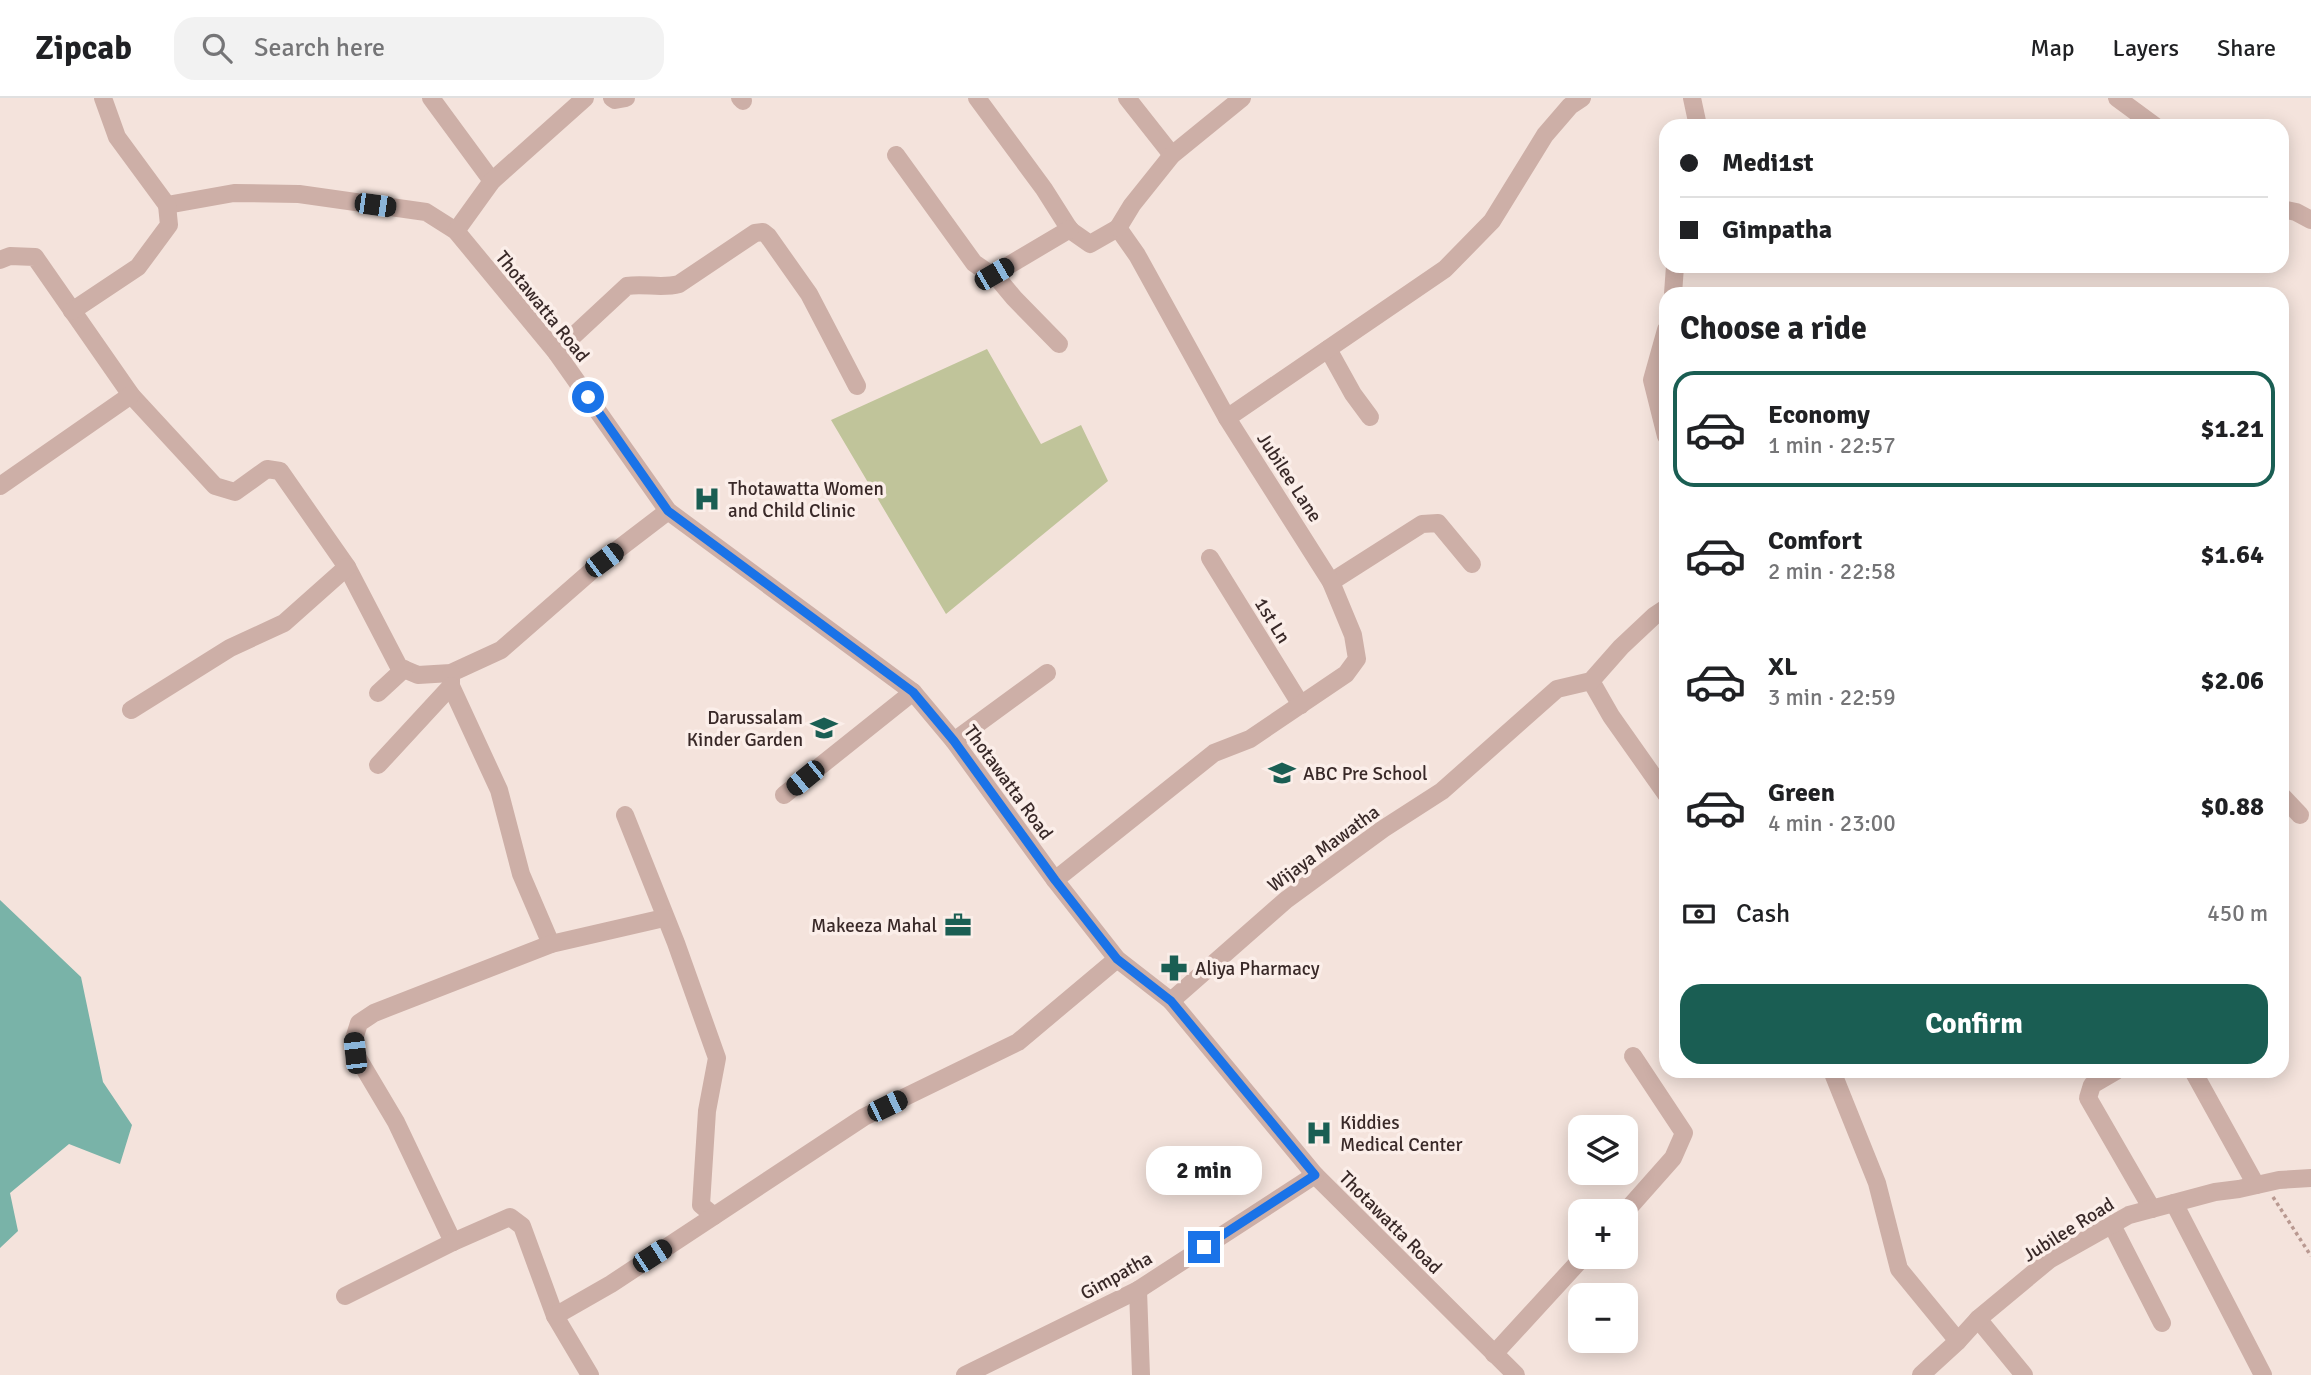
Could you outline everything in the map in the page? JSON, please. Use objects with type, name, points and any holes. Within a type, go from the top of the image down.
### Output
[{"type":"street","points":[[72,311],[138,267],[169,225],[167,205],[117,137],[103,98]]},
{"type":"street","points":[[431,98],[492,181]]},
{"type":"street","points":[[456,231],[492,181],[585,98]]},
{"type":"street","points":[[612,98],[626,98]]},
{"type":"street","points":[[977,98],[1070,229],[1090,244],[1118,228],[1132,205],[1172,155],[1242,98]]},
{"type":"street","points":[[1127,98],[1172,155]]},
{"type":"street","points":[[1227,418],[1445,270],[1492,221],[1545,135],[1570,106],[1582,98]]},
{"type":"street","points":[[1692,98],[1696,119]]},
{"type":"street","points":[[2118,98],[2146,119]]},
{"type":"street","points":[[896,155],[974,263],[994,274],[1059,344]]},
{"type":"street","name":"Thotawatta Road","points":[[167,205],[234,193],[299,194],[426,212],[456,231],[556,352],[668,511],[913,692],[954,741],[1055,880],[1117,959],[1171,1001],[1315,1175],[1516,1375]]},
{"type":"street","points":[[2289,210],[2311,220]]},
{"type":"street","name":"Jubilee Lane","points":[[1055,880],[1214,753],[1250,739],[1346,674],[1357,659],[1353,635],[1331,582],[1227,418],[1137,255],[1118,228]]},
{"type":"street","points":[[994,274],[1070,229]]},
{"type":"street","points":[[556,352],[627,286],[639,284],[666,287],[679,284],[755,233],[763,232],[809,294],[857,386]]},
{"type":"street","points":[[0,260],[10,256],[35,257],[131,395],[215,486],[235,492],[267,469],[280,471],[347,567],[399,667],[418,675],[451,679]]},
{"type":"street","points":[[1328,349],[1353,394],[1370,417]]},
{"type":"street","points":[[1659,355],[1652,380],[1659,408]]},
{"type":"street","points":[[0,486],[131,395]]},
{"type":"street","points":[[378,765],[451,679],[501,650],[604,560],[668,511]]},
{"type":"street","points":[[1331,582],[1422,524],[1438,523],[1472,564]]},
{"type":"street","name":"1st Ln","points":[[1210,558],[1301,705]]},
{"type":"street","points":[[131,710],[230,648],[284,623],[347,567]]},
{"type":"street","points":[[1659,613],[1621,647],[1591,681],[1611,716],[1659,784]]},
{"type":"street","points":[[378,693],[404,669]]},
{"type":"street","points":[[954,741],[1047,673]]},
{"type":"street","points":[[451,679],[499,790],[521,874],[551,944]]},
{"type":"street","name":"Wijaya Mawatha","points":[[1171,1001],[1286,900],[1383,829],[1442,791],[1557,690],[1591,681]]},
{"type":"street","points":[[784,795],[913,692]]},
{"type":"street","points":[[2289,803],[2300,815]]},
{"type":"street","points":[[625,815],[676,943],[717,1058],[707,1111],[701,1205],[714,1216]]},
{"type":"street","points":[[453,1242],[396,1122],[355,1053],[354,1039],[359,1023],[374,1013],[551,944],[664,918]]},
{"type":"street","points":[[555,1316],[611,1284],[864,1117],[1018,1042],[1117,959]]},
{"type":"street","points":[[1633,1056],[1684,1133],[1673,1158],[1637,1199]]},
{"type":"street","points":[[1835,1078],[1877,1183],[1899,1269],[1958,1341]]},
{"type":"street","points":[[2104,1078],[2092,1085],[2088,1098],[2152,1209]]},
{"type":"street","points":[[2197,1078],[2260,1184]]},
{"type":"street","name":"Gimpatha","points":[[965,1375],[1138,1290],[1315,1175]]},
{"type":"street","name":"Jubilee Road","points":[[1922,1375],[1978,1319],[2049,1260],[2129,1215],[2215,1192],[2278,1180],[2311,1178]]},
{"type":"street","points":[[2174,1203],[2263,1375]]},
{"type":"street","points":[[345,1296],[510,1217],[522,1226],[555,1316],[590,1375]]},
{"type":"street","points":[[2112,1225],[2162,1323]]},
{"type":"street","points":[[1494,1354],[1572,1269]]},
{"type":"street","points":[[1138,1290],[1140,1375]]},
{"type":"street","points":[[1978,1319],[2024,1375]]},
{"type":"path","points":[[2260,1184],[2311,1256]]},
{"type":"green space","points":[[987,349],[1041,444],[1081,425],[1108,481],[946,614],[831,420]]},
{"type":"water","points":[[0,900],[81,977],[103,1082],[132,1125],[120,1164],[69,1144],[10,1193],[18,1231],[0,1248]]},
{"type":"place","name":"Thotawatta Women and Child Clinic","points":[[707,499]]},
{"type":"place","name":"Darussalam Kinder Garden","points":[[824,728]]},
{"type":"place","name":"ABC Pre School","points":[[1282,773]]},
{"type":"place","name":"Makeeza Mahal","points":[[958,925]]},
{"type":"place","name":"Aliya Pharmacy","points":[[1174,968]]},
{"type":"place","name":"Kiddies Medical Center","points":[[1319,1133]]},
{"type":"route","points":[[588,397],[668,511],[913,692],[954,741],[1055,880],[1117,959],[1171,1001],[1315,1175],[1204,1247]]}]
